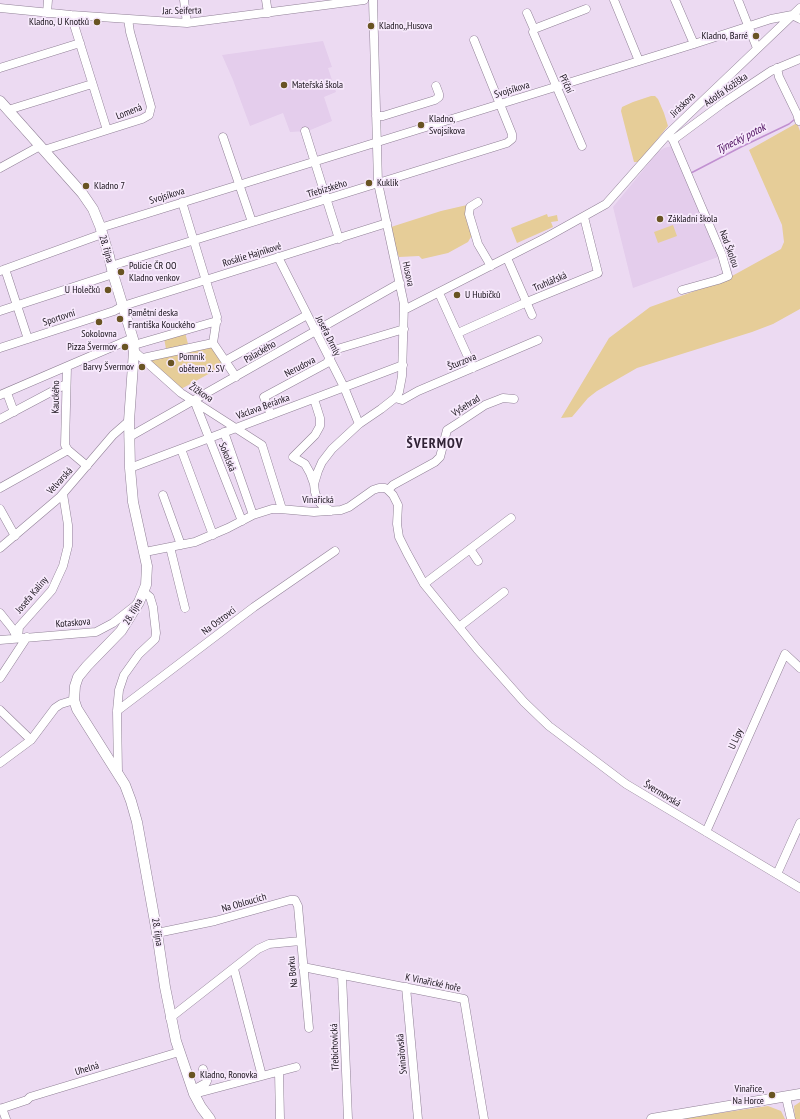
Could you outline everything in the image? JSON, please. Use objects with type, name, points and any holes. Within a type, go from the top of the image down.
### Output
[{"type":"main road","name":"28. října","points":[[0,101],[86,198],[93,209],[101,231],[134,345],[129,422],[130,468],[133,502],[147,566],[144,592],[140,602],[121,631],[78,677],[74,686],[74,700],[77,709],[118,773],[131,801],[137,822],[157,933],[170,1018],[178,1052],[201,1107],[210,1119]]},
{"type":"main road","points":[[652,1119],[800,1094]]},
{"type":"street","points":[[47,13],[48,0]]},
{"type":"street","points":[[184,0],[187,23]]},
{"type":"street","points":[[266,0],[268,13]]},
{"type":"street","name":"Jar. Seiferta","points":[[0,8],[71,15],[187,23],[364,0]]},
{"type":"street","name":"Husova","points":[[373,0],[378,183],[400,283],[404,310],[403,365],[401,384],[395,398]]},
{"type":"street","points":[[614,0],[640,61]]},
{"type":"street","points":[[675,0],[694,44]]},
{"type":"street","points":[[738,0],[757,48]]},
{"type":"street","name":"Jiráskova","points":[[404,310],[507,258],[602,207],[612,199],[757,48],[800,8]]},
{"type":"street","points":[[534,29],[586,9]]},
{"type":"street","name":"Příční","points":[[527,13],[534,29],[533,32],[554,83],[557,86],[582,146]]},
{"type":"street","points":[[71,15],[107,130]]},
{"type":"street","points":[[792,15],[800,19]]},
{"type":"street","name":"Svojsíkova","points":[[2,270],[101,231],[182,202],[640,61],[748,26],[771,19],[792,15]]},
{"type":"street","name":"Lomená","points":[[0,168],[42,148],[107,130],[142,119],[149,115],[151,111],[150,103],[130,32],[128,19]]},
{"type":"street","points":[[474,40],[499,104]]},
{"type":"street","points":[[0,68],[80,43]]},
{"type":"street","name":"Adolfa Kožíška","points":[[671,137],[771,71],[800,59]]},
{"type":"street","points":[[777,68],[781,81],[799,121]]},
{"type":"street","points":[[8,110],[92,84]]},
{"type":"street","points":[[376,116],[383,116],[435,100],[439,94],[436,86]]},
{"type":"street","name":"Třebízského","points":[[0,311],[194,240],[507,144],[512,140],[513,136],[499,104]]},
{"type":"street","points":[[305,131],[339,239]]},
{"type":"street","name":"Nad Školou","points":[[671,137],[722,255],[728,276],[682,290]]},
{"type":"street","points":[[223,138],[252,222]]},
{"type":"street","points":[[182,202],[217,317],[213,344],[236,377]]},
{"type":"street","points":[[478,202],[470,207],[469,214],[478,244],[491,266]]},
{"type":"street","name":"Truhlářská","points":[[458,333],[598,272],[584,217]]},
{"type":"street","name":"Rosálie Hajníkové","points":[[123,306],[387,223]]},
{"type":"street","name":"Josefa Drmly","points":[[278,258],[344,387],[359,424]]},
{"type":"street","points":[[507,258],[532,315]]},
{"type":"street","points":[[2,270],[17,305],[28,338]]},
{"type":"street","name":"Palackého","points":[[129,437],[400,283]]},
{"type":"street","points":[[439,293],[473,368]]},
{"type":"street","name":"Sportovní","points":[[0,348],[114,311],[123,306]]},
{"type":"street","points":[[225,362],[307,315]]},
{"type":"street","name":"Kauckého","points":[[68,450],[65,445],[66,367],[134,345],[217,321]]},
{"type":"street","name":"Nerudova","points":[[271,415],[264,397],[327,363],[334,350],[404,329]]},
{"type":"street","name":"Šturzova","points":[[395,398],[402,400],[418,391],[538,340]]},
{"type":"street","points":[[143,358],[213,344]]},
{"type":"street","name":"Žižkova","points":[[134,345],[143,358],[181,393],[262,445],[282,509]]},
{"type":"street","name":"Václava Beránka","points":[[130,468],[403,365]]},
{"type":"street","points":[[14,412],[3,394],[66,367]]},
{"type":"street","points":[[0,419],[66,384]]},
{"type":"street","points":[[314,484],[318,471],[332,449],[359,424],[395,398]]},
{"type":"street","name":"Vyšehrad","points":[[388,490],[393,485],[435,462],[440,457],[447,430],[485,405],[503,398],[514,399]]},
{"type":"street","points":[[314,399],[320,418],[320,426],[315,435],[293,457],[305,464],[314,484],[318,501],[331,511]]},
{"type":"street","name":"Sokolská","points":[[194,400],[242,521]]},
{"type":"street","name":"Velvarská","points":[[0,548],[63,494],[114,435],[129,422]]},
{"type":"street","points":[[224,432],[253,515]]},
{"type":"street","points":[[180,449],[213,534]]},
{"type":"street","points":[[0,488],[68,450],[87,466]]},
{"type":"street","name":"Vinařická","points":[[145,552],[194,542],[253,515],[272,510],[282,509],[314,512],[341,510],[349,507],[373,490],[384,488],[388,490]]},
{"type":"street","points":[[388,490],[393,495],[398,506],[397,524],[399,537],[407,553],[424,584],[458,627],[504,592]]},
{"type":"street","name":"Josefa Kaliny","points":[[18,638],[19,627],[52,590],[63,566],[68,546],[68,525],[63,494]]},
{"type":"street","points":[[163,496],[180,545]]},
{"type":"street","points":[[0,510],[15,536]]},
{"type":"street","points":[[424,584],[511,518]]},
{"type":"street","points":[[170,547],[185,608]]},
{"type":"street","points":[[470,549],[478,561]]},
{"type":"street","name":"Na Ostrovci","points":[[117,711],[254,607],[335,551]]},
{"type":"street","points":[[118,773],[117,711],[119,690],[124,675],[139,654],[149,646],[156,635],[154,607],[150,597],[144,592]]},
{"type":"street","name":"Kotaskova","points":[[0,640],[96,632],[113,623],[140,602]]},
{"type":"street","points":[[0,613],[18,638]]},
{"type":"street","name":"Švermovská","points":[[458,627],[524,702],[549,726],[600,765],[626,784],[800,888]]},
{"type":"street","points":[[0,678],[27,637]]},
{"type":"street","name":"U Lípy","points":[[706,832],[785,654],[800,668]]},
{"type":"street","points":[[0,763],[31,740],[55,708],[61,704],[74,700]]},
{"type":"street","points":[[0,710],[31,740]]},
{"type":"street","points":[[778,874],[800,823]]},
{"type":"street","name":"Na Obloucích","points":[[157,933],[215,921],[294,900],[298,906],[300,941]]},
{"type":"street","name":"Na Borku","points":[[170,1018],[258,949],[269,944],[300,941],[309,1028]]},
{"type":"street","name":"K Vinařické hoře","points":[[303,967],[464,999],[484,1119]]},
{"type":"street","points":[[234,969],[262,1076]]},
{"type":"street","name":"Třebichovická","points":[[342,975],[348,1119]]},
{"type":"street","name":"Svinařovská","points":[[406,987],[418,1119]]},
{"type":"street","name":"Uhelná","points":[[6,1119],[1,1108],[27,1100],[30,1097],[178,1052]]},
{"type":"street","points":[[194,1092],[296,1067]]},
{"type":"street","points":[[194,1092],[207,1081],[203,1070]]},
{"type":"street","points":[[279,1072],[280,1119]]},
{"type":"street","points":[[786,1097],[791,1119]]},
{"type":"shaded area","name":"Mateřská škola","points":[[323,41],[332,67],[328,68],[336,92],[324,97],[332,121],[308,131],[290,132],[283,113],[250,126],[222,55]]},
{"type":"shaded area","points":[[651,96],[655,96],[658,99],[668,126],[639,162],[634,162],[621,111],[622,107]]},
{"type":"shaded area","points":[[797,123],[800,131],[800,309],[773,324],[752,332],[637,368],[597,391],[588,398],[572,417],[561,418],[609,338],[650,307],[723,281],[781,249],[784,242],[782,225],[749,150]]},
{"type":"shaded area","name":"Základní škola","points":[[672,146],[718,257],[633,288],[613,207],[658,152],[664,148]]},
{"type":"shaded area","points":[[467,205],[472,235],[468,242],[448,253],[422,259],[419,256],[399,257],[391,227],[441,211]]},
{"type":"shaded area","points":[[547,214],[548,217],[557,215],[558,221],[551,222],[553,227],[517,243],[511,228]]},
{"type":"shaded area","points":[[673,225],[677,236],[658,243],[654,232]]},
{"type":"shaded area","points":[[185,332],[188,344],[166,349],[164,338]]},
{"type":"shaded area","points":[[212,347],[225,365],[181,389],[149,361]]},
{"type":"shaded area","points":[[800,1102],[800,1119],[795,1119],[794,1106]]},
{"type":"shaded area","points":[[768,1106],[781,1111],[785,1119],[679,1119]]},
{"type":"waterway","name":"Týnecký potok","points":[[691,173],[789,124],[795,119]]},
{"type":"place","name":"Kladno, U Knotků","points":[[97,22]]},
{"type":"place","name":"Kladno,,Husova","points":[[371,26]]},
{"type":"place","name":"Kladno, Barré","points":[[756,36]]},
{"type":"place","name":"Mateřská škola","points":[[284,85]]},
{"type":"place","name":"Kladno, Svojsíkova","points":[[421,125]]},
{"type":"place","name":"Kuklík","points":[[369,183]]},
{"type":"place","name":"Kladno 7","points":[[86,186]]},
{"type":"place","name":"Základní škola","points":[[660,219]]},
{"type":"place","name":"Policie ČR OO Kladno venkov","points":[[121,272]]},
{"type":"place","name":"U Holečků","points":[[108,290]]},
{"type":"place","name":"U Hubičků","points":[[457,295]]},
{"type":"place","name":"Pamětní deska Františka Kouckého","points":[[120,319]]},
{"type":"place","name":"Sokolovna","points":[[99,322]]},
{"type":"place","name":"Pizza Švermov","points":[[125,347]]},
{"type":"place","name":"Pomník obětem 2. SV","points":[[171,363]]},
{"type":"place","name":"Barvy Švermov","points":[[142,367]]},
{"type":"place","name":"Kladno, Ronovka","points":[[192,1075]]},
{"type":"place","name":"Vinařice, Na Horce","points":[[772,1095]]},
{"type":"district","name":"ŠVERMOV","points":[[435,444]]}]
